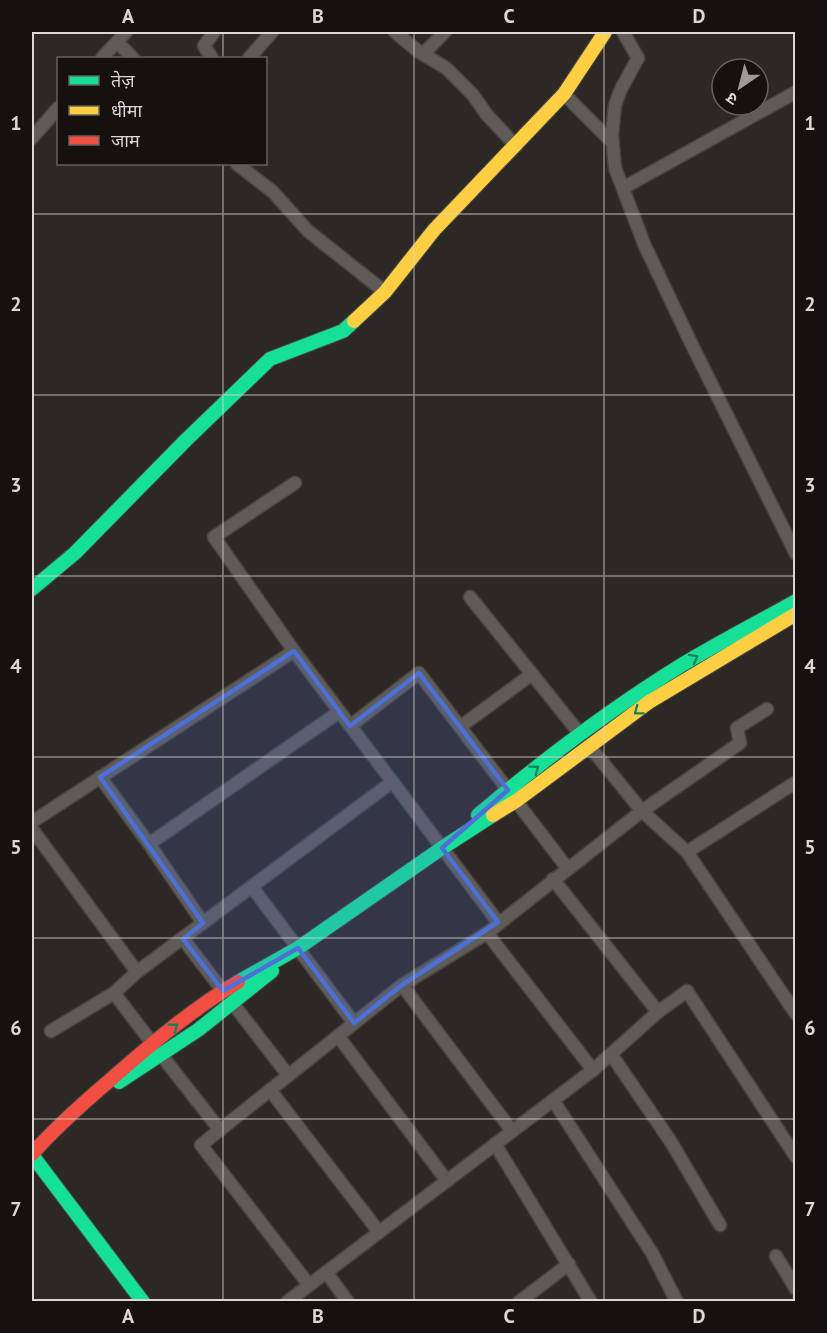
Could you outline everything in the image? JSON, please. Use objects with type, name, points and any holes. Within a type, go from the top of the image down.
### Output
[{"type":"street","points":[[103,57],[126,32]]},
{"type":"street","points":[[211,57],[204,46],[214,32]]},
{"type":"street","points":[[250,57],[272,32]]},
{"type":"street","points":[[395,32],[423,54],[446,68],[473,95],[487,115],[516,146]]},
{"type":"street","points":[[423,54],[445,32]]},
{"type":"street","points":[[32,589],[75,553],[186,440],[270,359],[343,331],[385,292],[434,230],[564,94],[605,32]]},
{"type":"street","points":[[623,32],[638,58],[615,105],[612,141],[615,168],[645,246],[795,554]]},
{"type":"street","points":[[117,42],[132,57]]},
{"type":"street","points":[[623,188],[795,92]]},
{"type":"street","points":[[564,94],[612,141]]},
{"type":"street","points":[[32,138],[57,109]]},
{"type":"street","points":[[238,165],[273,192],[308,231],[385,292]]},
{"type":"street","points":[[295,483],[214,537],[294,651],[498,922]]},
{"type":"street","points":[[470,597],[580,734]]},
{"type":"street","points":[[442,848],[507,790],[639,691],[795,601]]},
{"type":"street","points":[[142,1301],[32,1155],[52,1131],[152,1043],[223,991],[298,948],[442,848],[516,801],[649,702],[795,614]]},
{"type":"street","points":[[32,822],[294,651]]},
{"type":"street","points":[[350,726],[419,673],[507,790]]},
{"type":"street","points":[[460,727],[532,674]]},
{"type":"street","points":[[309,1285],[201,1145],[402,985],[487,933],[498,922],[642,811],[740,743],[737,728],[767,709]]},
{"type":"street","points":[[149,844],[339,712]]},
{"type":"street","points":[[590,747],[642,811],[687,852],[795,1014]]},
{"type":"street","points":[[100,777],[203,923]]},
{"type":"street","points":[[687,852],[795,782]]},
{"type":"street","points":[[51,1031],[114,993],[137,972],[392,783]]},
{"type":"street","points":[[516,801],[568,869]]},
{"type":"street","points":[[32,829],[137,972]]},
{"type":"street","points":[[553,879],[658,1012]]},
{"type":"street","points":[[252,887],[354,1023]]},
{"type":"street","points":[[487,933],[593,1070]]},
{"type":"street","points":[[183,939],[223,991]]},
{"type":"street","points":[[81,1105],[162,1056],[234,1005],[298,948]]},
{"type":"street","points":[[402,985],[512,1131]]},
{"type":"street","points":[[287,1302],[593,1070],[658,1012],[687,991],[795,1157]]},
{"type":"street","points":[[114,993],[152,1043]]},
{"type":"street","points":[[234,1005],[288,1075]]},
{"type":"street","points":[[338,1036],[447,1181]]},
{"type":"street","points":[[611,1054],[671,1142],[720,1225]]},
{"type":"street","points":[[162,1056],[220,1130]]},
{"type":"street","points":[[270,1090],[379,1232]]},
{"type":"street","points":[[553,1100],[652,1253],[677,1302]]},
{"type":"street","points":[[495,1144],[591,1302]]},
{"type":"street","points":[[776,1256],[795,1289]]},
{"type":"street","points":[[519,1302],[569,1264]]},
{"type":"street","points":[[326,1272],[348,1302]]},
{"type":"highlighted area","points":[[294,651],[350,726],[419,673],[508,790],[442,848],[498,922],[402,985],[354,1023],[298,948],[223,991],[183,939],[203,923],[100,777]]},
{"type":"traffic: fast","points":[[32,589],[75,553],[186,440],[270,359],[343,331],[354,321]]},
{"type":"traffic: fast","points":[[478,815],[551,756],[627,700],[694,658],[796,601]]},
{"type":"traffic: fast","points":[[238,982],[298,948],[493,815]]},
{"type":"traffic: fast","points":[[119,1082],[198,1030],[272,971]]},
{"type":"traffic: fast","points":[[32,1155],[143,1302]]},
{"type":"traffic: slow","points":[[354,321],[385,292],[434,230],[564,94],[605,32]]},
{"type":"traffic: slow","points":[[493,815],[516,801],[649,702],[796,614]]},
{"type":"traffic: jam","points":[[32,1154],[79,1107],[156,1041],[204,1004],[238,982]]}]
